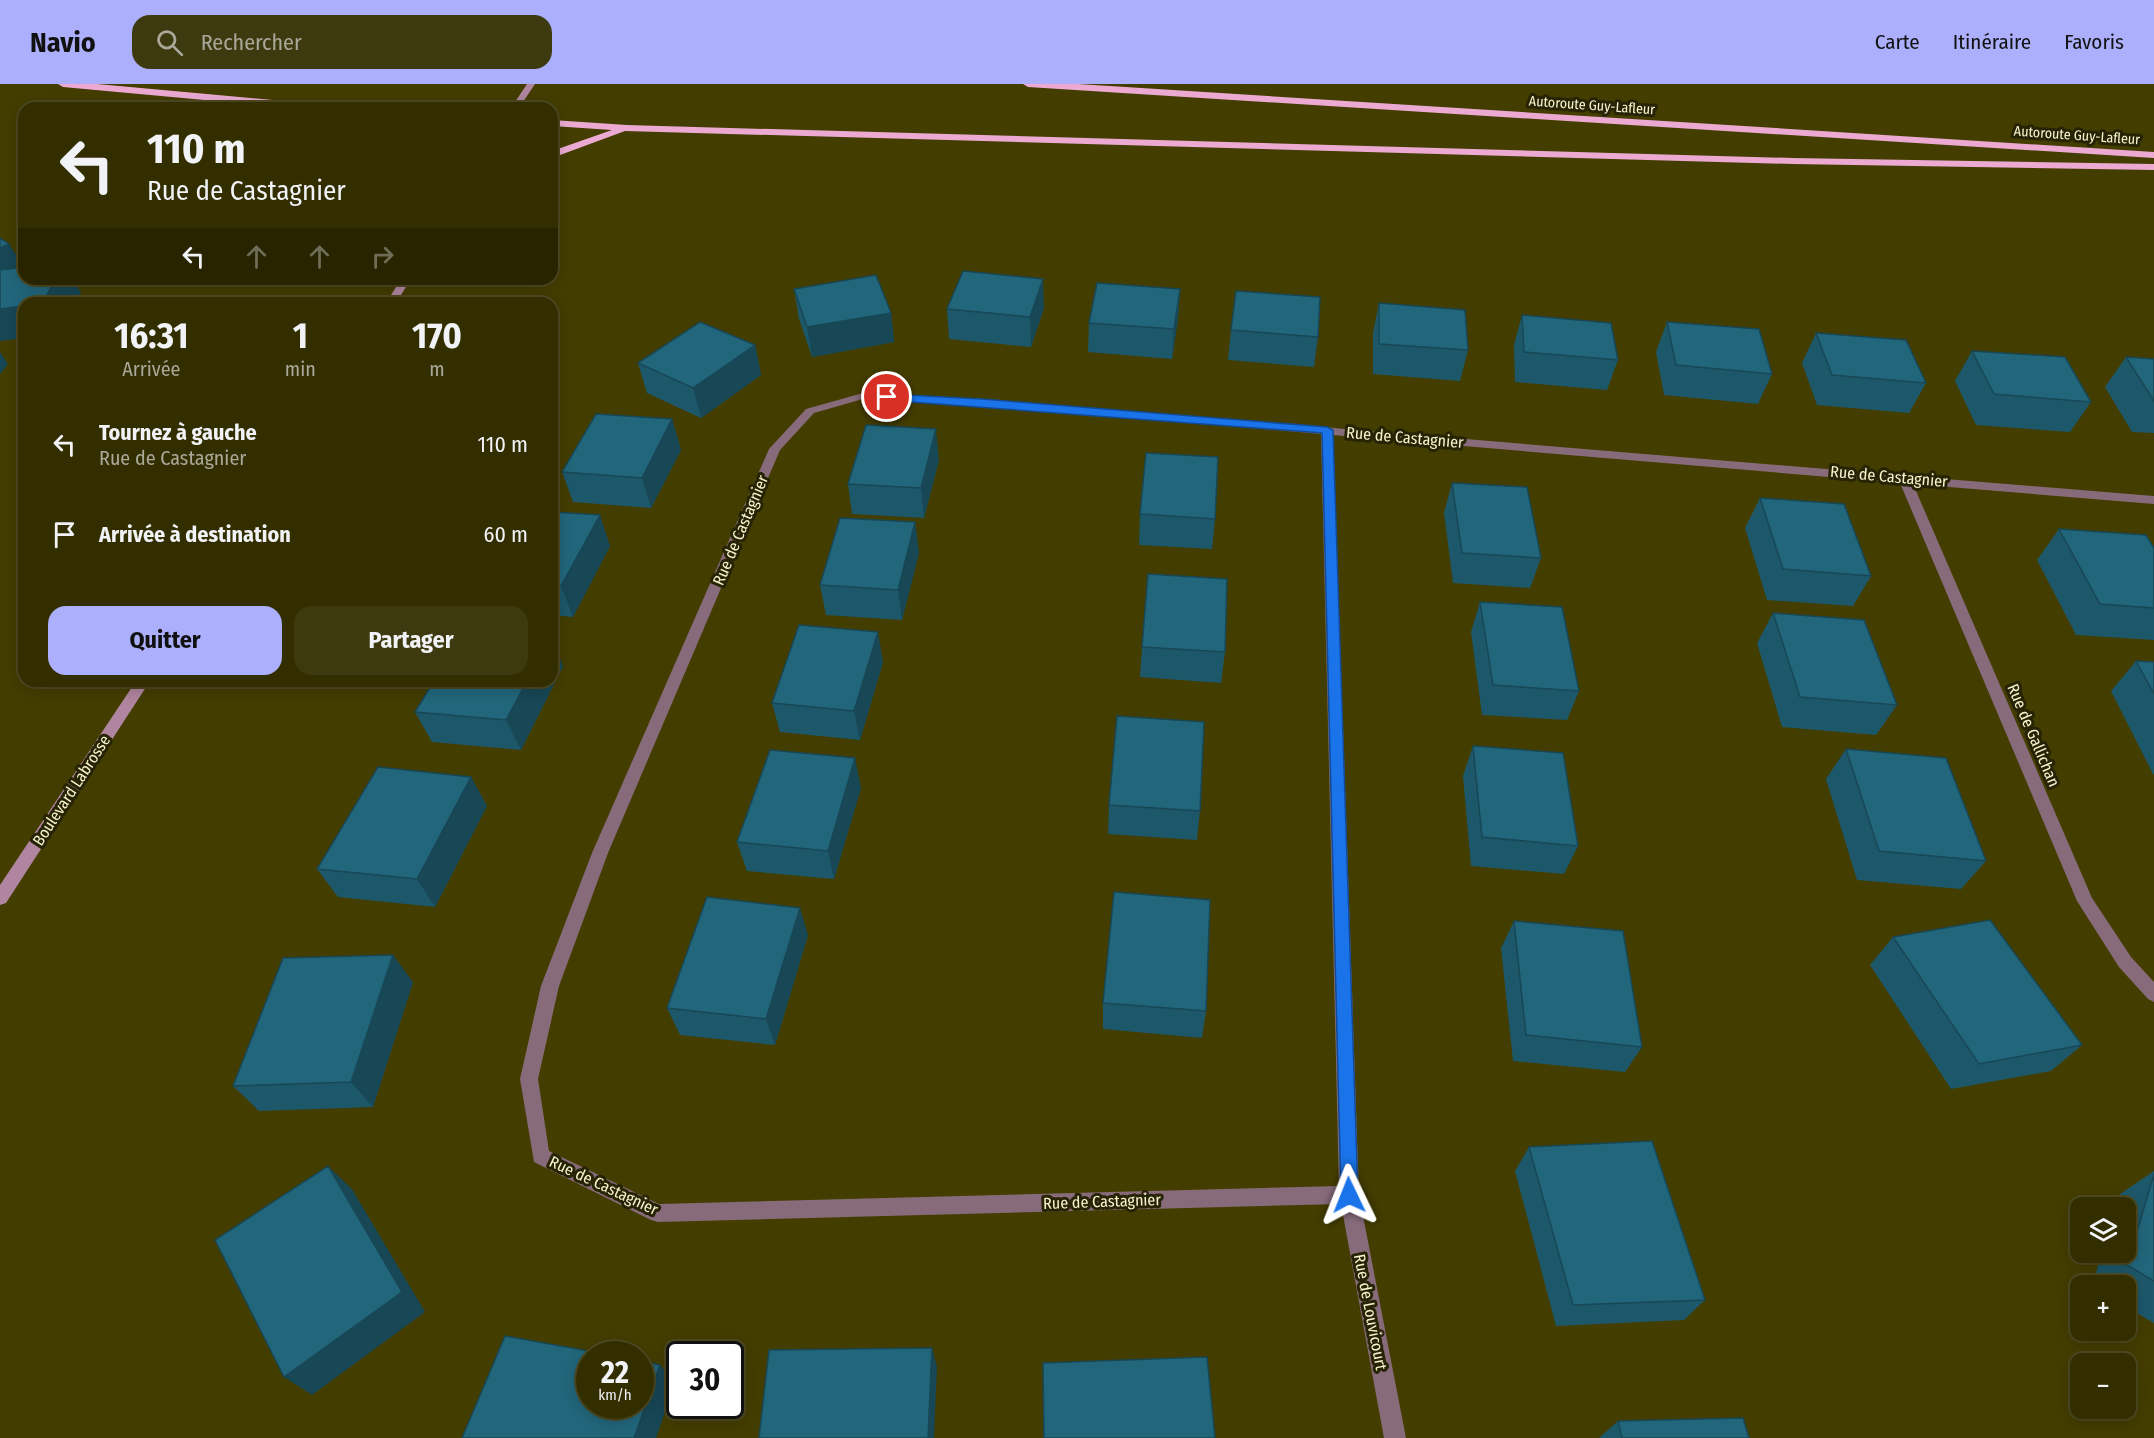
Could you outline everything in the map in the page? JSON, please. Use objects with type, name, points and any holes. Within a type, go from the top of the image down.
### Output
[{"type":"highway","points":[[63,84],[261,102]]},
{"type":"highway","name":"Autoroute Guy-Lafleur","points":[[1028,84],[2154,155]]},
{"type":"highway","points":[[558,123],[627,128],[1805,162],[2154,167]]},
{"type":"highway","points":[[558,153],[627,128]]},
{"type":"main road","points":[[519,102],[529,87]]},
{"type":"main road","name":"Boulevard Labrosse","points":[[0,898],[139,687]]},
{"type":"street","name":"Rue de Castagnier","points":[[1349,1195],[658,1214],[541,1156],[529,1079],[550,986],[600,853],[775,449],[810,411],[863,396],[982,402],[1904,477],[2154,500]]},
{"type":"street","name":"Rue de Louvicourt","points":[[1327,430],[1349,1195],[1395,1438]]},
{"type":"street","name":"Rue de Gallichan","points":[[1904,477],[2085,901],[2125,962],[2154,994]]},
{"type":"building","points":[[0,238],[9,244],[0,248]]},
{"type":"building","points":[[18,268],[18,285],[52,285],[46,297],[18,297],[18,307],[0,309],[0,270]]},
{"type":"building","points":[[963,271],[1043,279],[1030,317],[947,309]]},
{"type":"building","points":[[876,275],[891,313],[807,327],[794,289]]},
{"type":"building","points":[[1097,283],[1180,289],[1174,329],[1089,323]]},
{"type":"building","points":[[1236,291],[1320,297],[1318,337],[1231,330]]},
{"type":"building","points":[[1379,303],[1465,310],[1468,350],[1379,344]]},
{"type":"building","points":[[1522,315],[1611,323],[1618,360],[1524,352]]},
{"type":"building","points":[[700,322],[755,345],[693,388],[638,363]]},
{"type":"building","points":[[1667,322],[1759,329],[1772,374],[1676,365]]},
{"type":"building","points":[[1816,333],[1906,340],[1926,383],[1832,375]]},
{"type":"building","points":[[1972,351],[2065,357],[2091,402],[1994,394]]},
{"type":"building","points":[[2126,357],[2154,359],[2154,401]]},
{"type":"building","points":[[596,414],[672,419],[642,478],[562,472]]},
{"type":"building","points":[[866,425],[936,429],[921,488],[848,484]]},
{"type":"building","points":[[1146,453],[1218,457],[1215,519],[1140,514]]},
{"type":"building","points":[[1452,483],[1527,487],[1541,558],[1462,553]]},
{"type":"building","points":[[1760,498],[1844,504],[1871,576],[1783,569]]},
{"type":"building","points":[[558,512],[600,515],[561,586],[558,586]]},
{"type":"building","points":[[840,518],[915,522],[898,590],[820,585]]},
{"type":"building","points":[[2059,529],[2146,535],[2154,548],[2154,608],[2100,604]]},
{"type":"building","points":[[1148,574],[1227,579],[1225,652],[1142,647]]},
{"type":"building","points":[[1480,602],[1562,607],[1579,691],[1493,685]]},
{"type":"building","points":[[1773,613],[1864,620],[1897,705],[1800,697]]},
{"type":"building","points":[[799,625],[878,632],[854,711],[772,703]]},
{"type":"building","points":[[2136,661],[2154,662],[2154,694]]},
{"type":"building","points":[[430,687],[524,687],[506,720],[415,712]]},
{"type":"building","points":[[1117,716],[1204,722],[1200,811],[1109,805]]},
{"type":"building","points":[[1473,746],[1563,753],[1578,846],[1482,837]]},
{"type":"building","points":[[1846,749],[1946,758],[1986,861],[1879,851]]},
{"type":"building","points":[[770,750],[855,758],[828,851],[737,842]]},
{"type":"building","points":[[378,767],[471,777],[417,879],[317,869]]},
{"type":"building","points":[[1114,892],[1210,900],[1206,1011],[1103,1003]]},
{"type":"building","points":[[707,897],[800,908],[766,1019],[667,1008]]},
{"type":"building","points":[[1990,920],[2082,1045],[1979,1064],[1893,937]]},
{"type":"building","points":[[1514,921],[1623,931],[1642,1047],[1526,1035]]},
{"type":"building","points":[[393,955],[351,1082],[233,1086],[283,958]]},
{"type":"building","points":[[1652,1141],[1705,1300],[1573,1305],[1529,1147]]},
{"type":"building","points":[[328,1166],[402,1292],[284,1377],[215,1240]]},
{"type":"building","points":[[2154,1174],[2154,1281],[2127,1265],[2128,1263],[2136,1263],[2136,1235]]},
{"type":"building","points":[[505,1336],[576,1349],[576,1419],[641,1419],[634,1438],[462,1438]]},
{"type":"building","points":[[932,1348],[928,1438],[759,1438],[769,1350]]},
{"type":"building","points":[[1207,1357],[1215,1438],[1044,1438],[1043,1363]]},
{"type":"building","points":[[654,1364],[660,1365],[654,1382]]},
{"type":"building","points":[[1743,1418],[1749,1438],[1622,1438],[1618,1421]]},
{"type":"route","points":[[887,397],[982,402],[1327,430],[1349,1195]]}]
